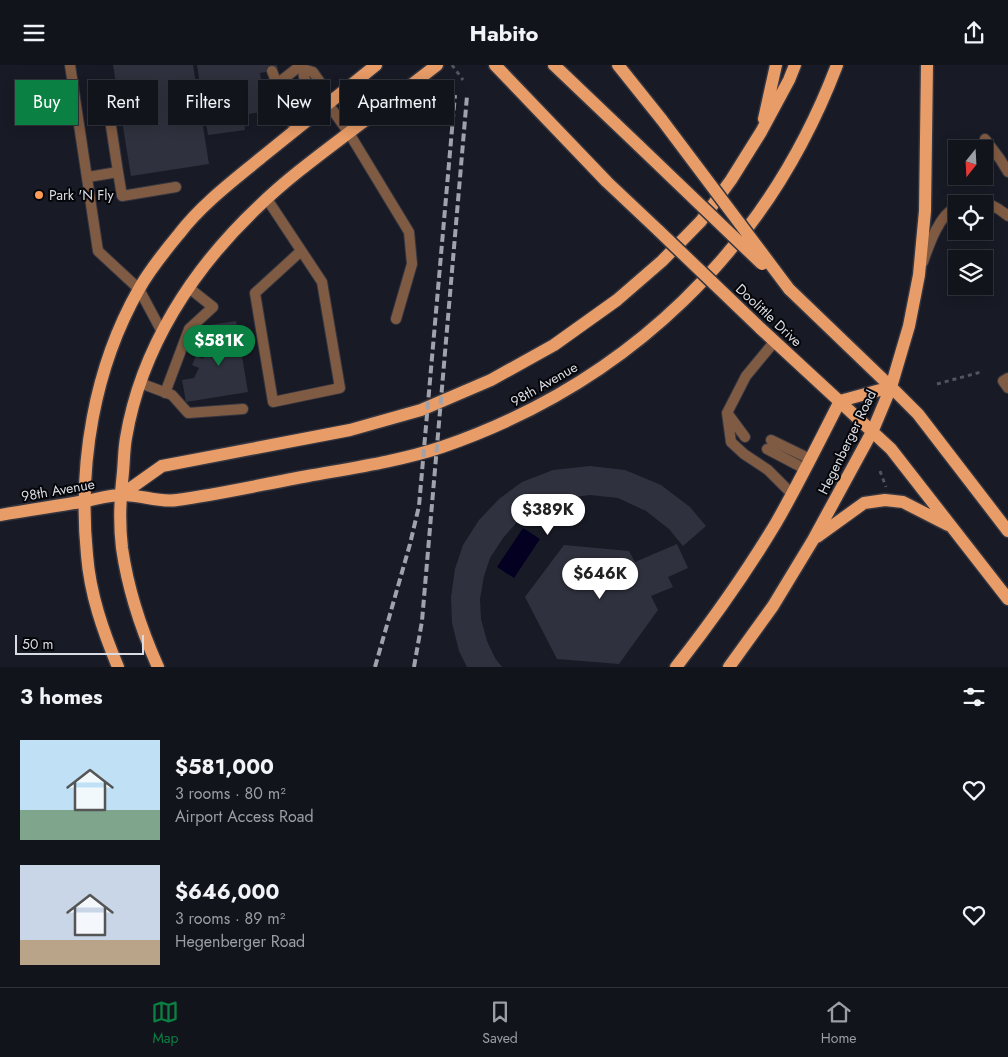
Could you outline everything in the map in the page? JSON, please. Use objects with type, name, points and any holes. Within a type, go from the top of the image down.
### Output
[{"type":"main road","points":[[330,95],[376,65]]},
{"type":"main road","points":[[158,667],[140,624],[129,587],[122,545],[121,495],[125,439],[140,383],[162,332],[177,304],[217,249],[267,199],[297,173],[437,65]]},
{"type":"main road","name":"Doolittle Drive","points":[[495,65],[607,182],[760,328],[891,449],[1008,599]]},
{"type":"main road","points":[[554,65],[891,387],[924,422],[1008,531]]},
{"type":"main road","points":[[618,65],[662,120],[789,289]]},
{"type":"main road","points":[[761,132],[776,65]]},
{"type":"main road","name":"98th Avenue","points":[[121,495],[162,466],[350,430],[421,409],[491,380],[554,345],[617,300],[669,254],[701,221],[731,181],[761,132],[795,65]]},
{"type":"main road","name":"98th Avenue","points":[[0,515],[121,495],[173,501],[368,465],[440,447],[508,422],[574,386],[632,347],[682,303],[724,258],[762,209],[796,154],[826,95],[837,65]]},
{"type":"main road","points":[[891,387],[909,326],[919,275],[925,211],[927,65]]},
{"type":"main road","points":[[118,667],[105,635],[94,597],[87,555],[85,501],[89,440],[97,395],[116,338],[139,289],[179,232],[218,193],[300,125]]},
{"type":"main road","name":"Hegenberger Road","points":[[676,667],[739,581],[776,523],[840,401],[891,387]]},
{"type":"main road","name":"Hegenberger Road","points":[[729,667],[773,606],[813,540],[872,430],[891,387]]},
{"type":"main road","points":[[813,540],[864,503],[885,500],[903,502],[952,527]]},
{"type":"street","points":[[70,65],[98,251],[139,289],[162,332]]},
{"type":"street","points":[[283,80],[302,66],[313,72],[319,80]]},
{"type":"street","points":[[272,71],[275,80]]},
{"type":"street","points":[[330,107],[350,133],[409,232],[412,264],[396,319]]},
{"type":"street","points":[[111,125],[122,196],[176,187]]},
{"type":"street","points":[[293,125],[295,130]]},
{"type":"street","points":[[985,139],[1008,172]]},
{"type":"street","points":[[88,177],[118,172]]},
{"type":"street","points":[[267,199],[322,283],[340,388],[274,402],[255,293],[301,251]]},
{"type":"street","points":[[993,206],[1008,216]]},
{"type":"street","points":[[919,275],[938,225],[948,213]]},
{"type":"street","points":[[165,393],[189,329],[213,307],[189,287]]},
{"type":"street","points":[[775,341],[746,376],[727,413],[731,441],[744,454],[768,470],[792,493]]},
{"type":"street","points":[[1008,377],[1003,381],[1008,388]]},
{"type":"street","points":[[140,383],[172,395],[188,413],[243,409]]},
{"type":"street","points":[[727,413],[747,433]]},
{"type":"street","points":[[769,444],[807,464]]},
{"type":"path","points":[[452,65],[463,80]]},
{"type":"path","points":[[937,384],[981,372]]},
{"type":"path","points":[[883,478],[887,470]]},
{"type":"path","points":[[880,471],[886,488]]},
{"type":"water","points":[[523,528],[540,539],[514,578],[497,567]]},
{"type":"building","points":[[113,65],[193,65],[195,80],[168,80],[168,125],[203,125],[209,164],[131,176],[123,125],[158,125],[158,80],[115,80]]},
{"type":"building","points":[[197,65],[277,65],[278,70],[260,73],[261,80],[258,80],[258,112],[248,114],[248,80],[199,80]]},
{"type":"building","points":[[206,125],[244,125],[245,130],[208,135]]},
{"type":"building","points":[[236,321],[248,392],[186,402],[182,380],[194,378],[199,368],[192,365],[196,356],[203,359],[213,339],[210,325]]},
{"type":"building","points":[[590,466],[625,470],[661,485],[690,507],[706,526],[683,546],[669,529],[646,511],[618,498],[590,495],[560,499],[536,508],[518,521],[503,538],[490,558],[484,576],[480,599],[481,619],[487,641],[495,658],[502,667],[467,667],[459,651],[452,623],[451,597],[455,569],[463,545],[479,520],[499,499],[522,482],[553,470]]},
{"type":"building","points":[[677,544],[688,568],[668,577],[673,587],[651,596],[658,610],[619,664],[557,659],[525,597],[564,545],[629,551],[635,562]]},
{"type":"railway","points":[[375,667],[419,506],[455,95]]},
{"type":"railway","points":[[414,667],[422,621],[467,96]]},
{"type":"place","name":"Park 'N Fly","points":[[39,195]]}]
